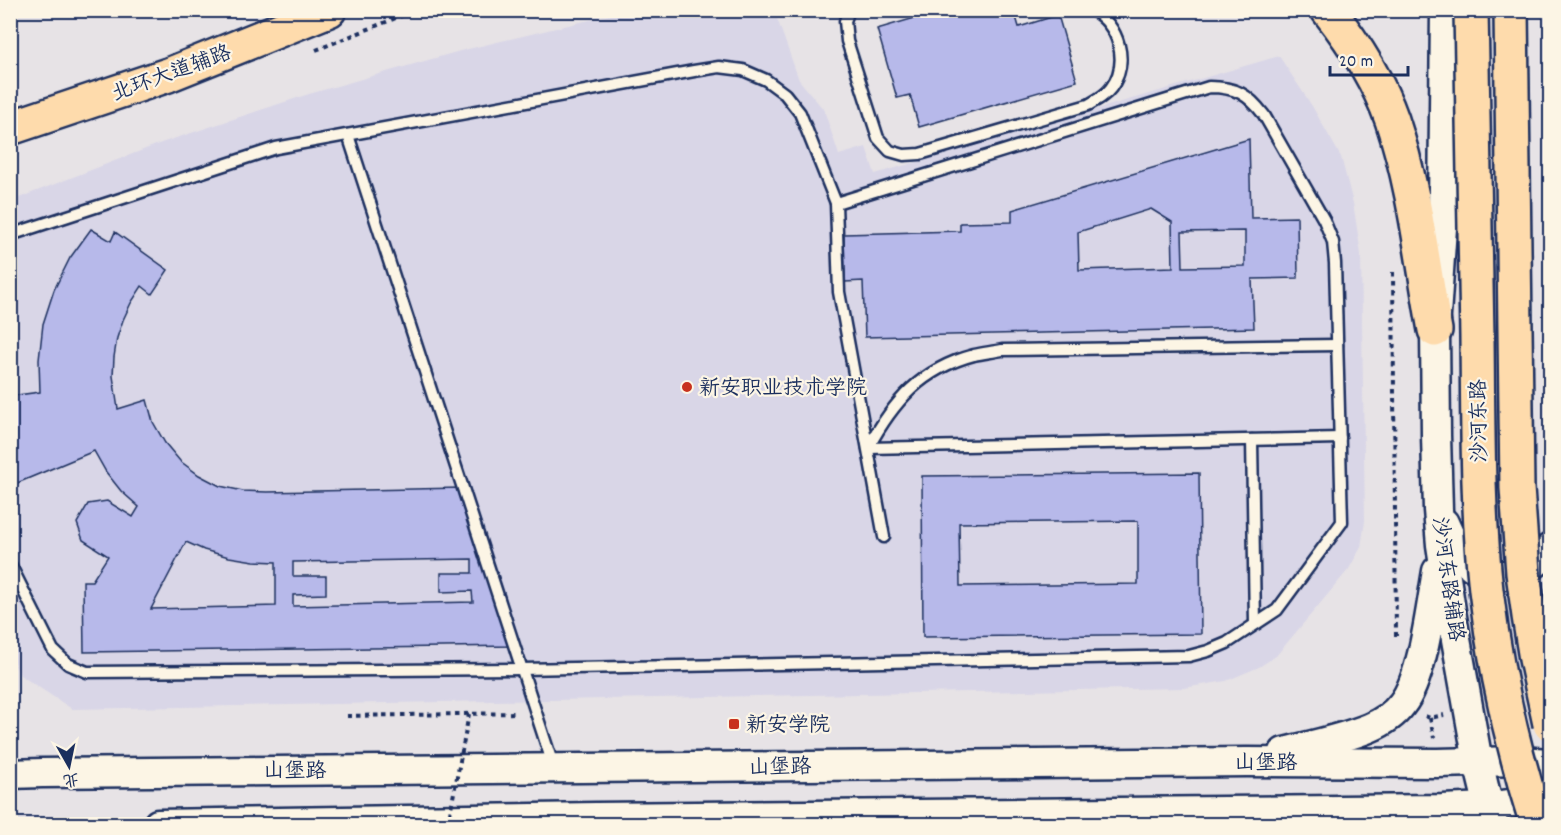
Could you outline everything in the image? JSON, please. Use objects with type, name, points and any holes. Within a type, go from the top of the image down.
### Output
[{"type":"main road","name":"北环大道辅路","points":[[10,128],[168,75],[329,10]]},
{"type":"main road","name":"沙河东路辅路","points":[[1445,10],[1443,213],[1435,330],[1438,510],[1452,617],[1490,816]]},
{"type":"main road","name":"沙河东路","points":[[1471,10],[1479,471],[1486,591],[1500,674],[1519,762],[1537,825]]},
{"type":"main road","name":"沙河东路","points":[[1511,10],[1517,488],[1526,595],[1536,659],[1551,724]]},
{"type":"main road","points":[[1328,11],[1357,51],[1376,84],[1391,118],[1410,188],[1435,330]]},
{"type":"main road","points":[[1438,510],[1461,555],[1472,566],[1488,573],[1503,575],[1520,573],[1535,564],[1551,548]]},
{"type":"main road","points":[[1247,762],[1370,728],[1388,718],[1403,704],[1417,672],[1441,545]]},
{"type":"main road","name":"山堡路","points":[[10,774],[1247,762],[1551,763]]},
{"type":"main road","points":[[158,825],[395,823],[584,817],[1442,809],[1490,816],[1522,802],[1551,794]]},
{"type":"lane","points":[[849,10],[844,21],[847,41],[878,138],[890,151],[904,155],[920,154],[1088,105],[1103,96],[1112,87],[1119,73],[1121,56],[1118,39],[1110,26],[1092,10]]},
{"type":"lane","points":[[10,235],[276,148],[694,71],[719,67],[743,70],[766,80],[785,94],[800,113],[836,203],[839,292],[884,537]]},
{"type":"lane","points":[[10,564],[53,650],[68,664],[87,672],[521,669],[1189,656],[1227,643],[1277,610],[1342,522],[1333,242],[1324,220],[1264,115],[1254,102],[1241,93],[1225,87],[1209,87],[836,203]]},
{"type":"lane","points":[[348,135],[554,768]]},
{"type":"lane","points":[[868,448],[882,423],[899,400],[921,380],[946,366],[973,356],[1002,350],[1337,345]]},
{"type":"lane","points":[[868,448],[1340,438]]},
{"type":"lane","points":[[1252,440],[1255,624]]},
{"type":"path","points":[[1393,271],[1396,646]]},
{"type":"path","points":[[347,716],[522,713]]},
{"type":"path","points":[[448,825],[469,714]]},
{"type":"path","points":[[1420,714],[1430,718],[1445,714]]},
{"type":"path","points":[[1430,718],[1434,741]]},
{"type":"shaded area","name":"新安职业技术学院","points":[[631,10],[774,10],[799,80],[824,110],[839,155],[866,147],[875,174],[1279,56],[1312,106],[1341,157],[1353,203],[1361,254],[1365,521],[1361,547],[1349,569],[1276,656],[1259,667],[1226,681],[1184,688],[72,709],[20,675],[11,657],[11,201],[161,143],[309,94],[460,51]]},
{"type":"building","points":[[942,10],[1014,10],[1019,27],[1058,15],[1077,81],[919,127],[910,95],[897,98],[877,29]]},
{"type":"building","points":[[1249,139],[1251,218],[1297,217],[1298,278],[1252,279],[1254,328],[865,337],[863,281],[845,282],[844,234],[960,231],[960,223],[1012,222],[1012,210]],"holes":[[[1151,209],[1172,222],[1173,267],[1079,270],[1078,232]],[[1245,231],[1245,266],[1183,267],[1182,232]]]},
{"type":"building","points":[[91,229],[111,241],[115,232],[168,270],[152,294],[142,286],[131,303],[117,338],[113,376],[118,409],[147,400],[153,422],[165,443],[180,461],[199,475],[220,486],[243,491],[461,488],[514,646],[84,652],[83,581],[92,581],[108,556],[83,540],[77,523],[88,504],[107,501],[133,517],[139,507],[121,491],[106,472],[94,451],[10,486],[10,396],[40,392],[39,360],[43,324],[54,290],[70,258]],"holes":[[[186,542],[229,557],[276,562],[276,606],[151,609]],[[472,559],[472,573],[441,573],[441,592],[472,591],[473,602],[293,606],[293,595],[326,594],[326,576],[293,576],[293,562]]]},
{"type":"building","points":[[1199,473],[1201,634],[923,637],[922,476]],"holes":[[[1138,521],[1138,584],[960,586],[959,523]]]},
{"type":"place","name":"新安职业技术学院","points":[[687,387]]},
{"type":"place","name":"新安学院","points":[[734,724]]}]
